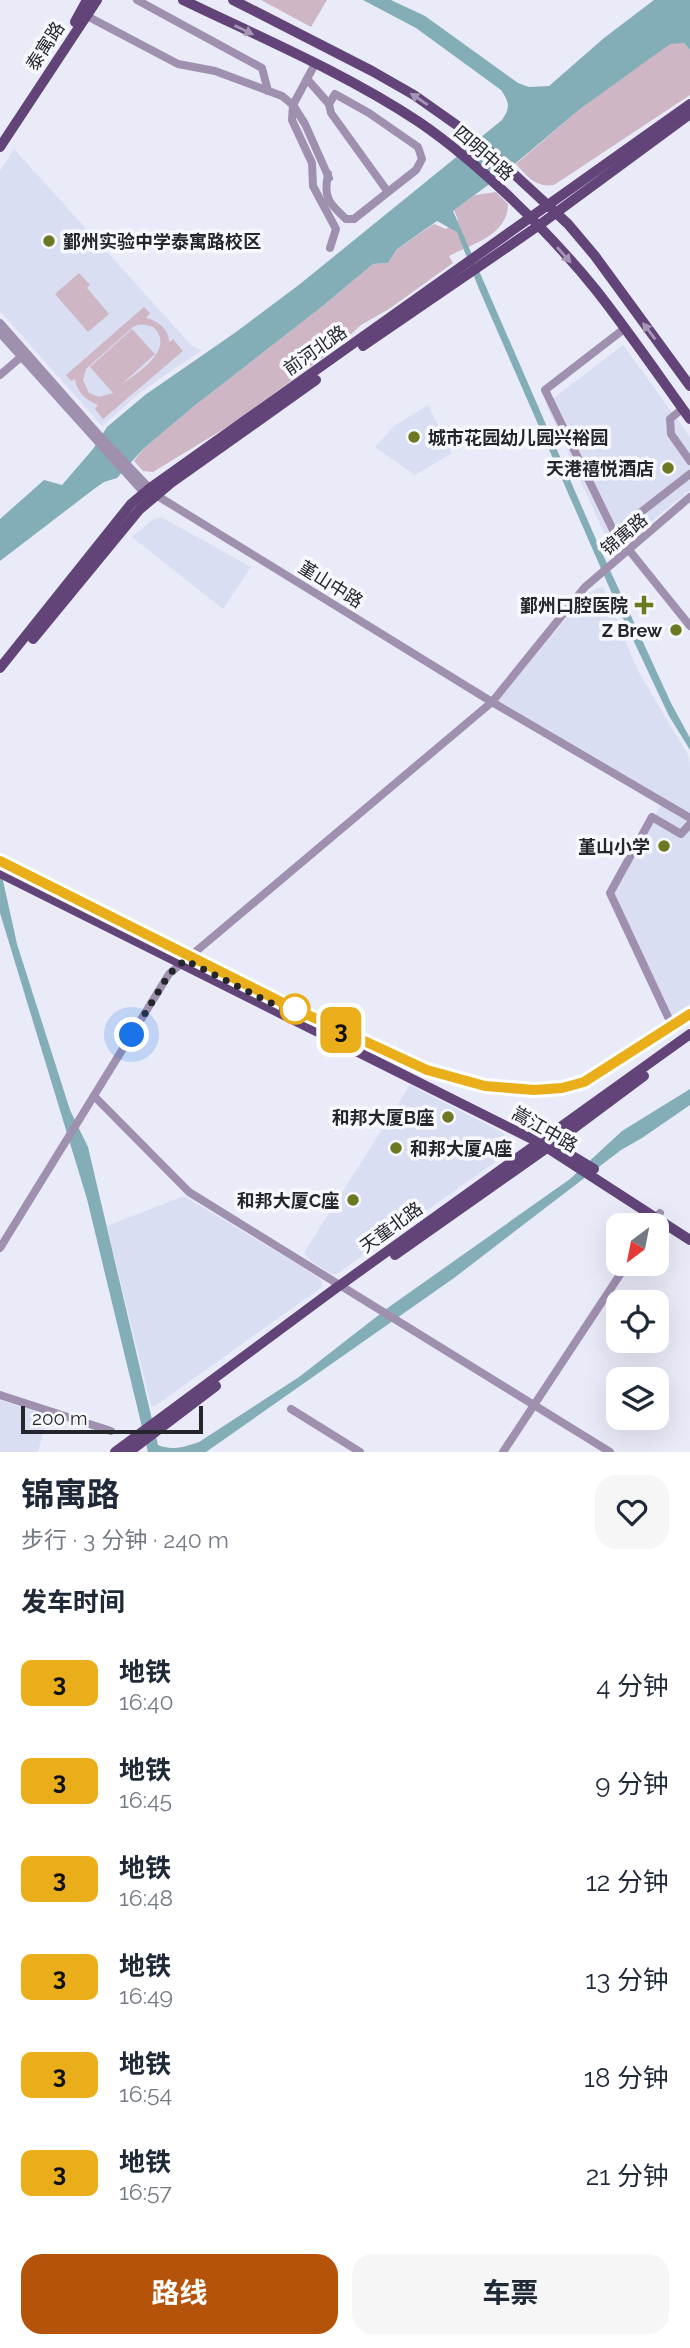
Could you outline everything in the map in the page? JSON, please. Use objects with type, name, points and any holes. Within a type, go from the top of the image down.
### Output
[{"type":"main road","name":"泰寓路","points":[[0,140],[69,34],[87,0]]},
{"type":"main road","name":"泰寓路","points":[[0,147],[97,0]]},
{"type":"main road","name":"四明中路","points":[[183,0],[362,88],[421,123],[458,153],[534,222],[595,289],[690,419]]},
{"type":"main road","name":"四明中路","points":[[233,0],[372,71],[414,95],[475,138],[552,209],[595,256],[690,386]]},
{"type":"main road","name":"前河北路","points":[[552,209],[690,104]]},
{"type":"main road","name":"前河北路","points":[[0,668],[131,504],[150,494],[343,360],[454,278],[690,114]]},
{"type":"main road","name":"前河北路","points":[[0,679],[150,494]]},
{"type":"main road","name":"嵩江中路","points":[[0,866],[23,881],[183,962],[577,1158],[613,1182],[649,1213]]},
{"type":"main road","name":"嵩江中路","points":[[0,873],[23,881]]},
{"type":"main road","name":"天童北路","points":[[115,1452],[547,1143],[690,1034]]},
{"type":"main road","points":[[547,1143],[690,1042]]},
{"type":"main road","name":"嵩江中路","points":[[547,1143],[647,1213]]},
{"type":"main road","name":"嵩江中路","points":[[669,1224],[690,1232]]},
{"type":"main road","name":"嵩江中路","points":[[669,1227],[690,1240]]},
{"type":"main road","name":"天童北路","points":[[129,1452],[276,1337]]},
{"type":"street","points":[[136,0],[262,68],[268,92]]},
{"type":"street","points":[[87,16],[178,64],[215,71],[282,96],[293,105],[305,124],[328,174],[331,188]]},
{"type":"street","points":[[315,64],[293,105],[292,120],[312,163],[313,186],[336,229],[330,248]]},
{"type":"street","points":[[307,79],[329,104],[331,113],[388,192]]},
{"type":"street","points":[[353,103],[362,88]]},
{"type":"street","points":[[328,174],[325,190],[331,205],[346,219],[354,219],[416,170],[422,159],[418,147],[353,103],[335,94],[329,104]]},
{"type":"street","name":"堇山中路","points":[[0,323],[95,436]]},
{"type":"street","points":[[624,329],[545,390],[613,530],[618,530],[690,474]]},
{"type":"street","name":"堇山中路","points":[[0,333],[150,494],[492,702],[690,818]]},
{"type":"street","points":[[0,375],[21,356]]},
{"type":"street","points":[[682,409],[670,419],[671,434],[690,461]]},
{"type":"street","name":"锦寓路","points":[[0,1248],[169,974],[492,702],[584,587],[690,497]]},
{"type":"street","points":[[629,550],[690,626]]},
{"type":"street","points":[[668,1017],[610,893],[652,817],[681,834],[690,824]]},
{"type":"street","points":[[94,1096],[189,1192],[342,1289],[611,1452]]},
{"type":"street","points":[[503,1452],[619,1276]]},
{"type":"street","points":[[0,1395],[111,1431]]},
{"type":"street","points":[[291,1409],[360,1452]]},
{"type":"shaded area","points":[[261,0],[327,0],[311,27]]},
{"type":"shaded area","points":[[363,0],[391,0],[425,16],[518,83],[529,87],[549,86],[604,38],[654,0],[690,0],[690,50],[684,43],[670,44],[580,109],[503,174],[453,211],[598,544],[671,703],[690,738],[690,750],[669,716],[620,612],[479,289],[457,232],[437,221],[397,249],[388,263],[373,264],[193,407],[143,449],[117,478],[94,489],[0,561],[0,519],[44,480],[62,485],[93,449],[107,427],[145,395],[300,284],[502,120],[508,105],[501,90],[416,28]]},
{"type":"shaded area","points":[[670,43],[684,43],[690,50],[690,95],[554,185],[537,183],[516,164],[580,109]]},
{"type":"shaded area","name":"鄞州实验中学泰寓路校区","points":[[14,149],[192,346],[202,350],[142,391],[102,426],[0,311],[0,171]]},
{"type":"shaded area","points":[[496,192],[508,204],[502,224],[487,237],[449,256],[453,263],[389,309],[361,325],[337,347],[235,422],[153,472],[143,471],[134,461],[143,449],[193,407],[373,264],[388,263],[397,249],[434,224],[446,229],[458,220],[454,210],[475,195]]},
{"type":"shaded area","points":[[79,273],[90,285],[87,288],[109,314],[88,332],[55,294]]},
{"type":"shaded area","points":[[144,307],[150,313],[146,318],[162,326],[169,342],[173,339],[183,351],[103,419],[95,409],[98,405],[83,395],[75,379],[71,381],[66,375]],"holes":[[[147,325],[158,333],[160,341],[156,355],[143,369],[122,384],[155,354],[132,329],[90,367],[113,393],[99,397],[89,393],[83,380],[86,369],[133,327]]]},
{"type":"shaded area","points":[[623,345],[690,437],[690,490],[613,553],[546,404]]},
{"type":"shaded area","name":"城市花园幼儿园兴裕园","points":[[428,405],[452,453],[415,475],[375,447],[394,426]]},
{"type":"shaded area","points":[[161,517],[251,567],[223,609],[132,537],[152,520]]},
{"type":"shaded area","name":"堇山小学","points":[[603,586],[638,671],[687,753],[690,763],[690,1004],[669,1017],[611,893],[664,799],[496,701],[587,594]]},
{"type":"shaded area","points":[[0,867],[17,944],[70,1110],[88,1147],[158,1445],[163,1447],[183,1447],[199,1442],[299,1377],[389,1307],[570,1179],[622,1131],[690,1089],[690,1105],[621,1150],[454,1278],[206,1452],[148,1452],[87,1199],[0,913]]},
{"type":"shaded area","points":[[410,1085],[503,1133],[509,1141],[505,1155],[337,1274],[331,1274],[304,1253]]},
{"type":"shaded area","points":[[184,1196],[310,1272],[321,1280],[322,1287],[155,1406],[151,1406],[107,1226]]},
{"type":"shaded area","points":[[0,1400],[48,1415],[38,1452],[0,1452]]},
{"type":"metro line","name":"3","points":[[0,861],[295,1009],[427,1070],[485,1086],[534,1090],[562,1088],[584,1082],[690,1014]]},
{"type":"place","name":"鄞州实验中学泰寓路校区","points":[[49,241]]},
{"type":"place","name":"城市花园幼儿园兴裕园","points":[[414,437]]},
{"type":"place","name":"天港禧悦酒店","points":[[668,468]]},
{"type":"place","name":"鄞州口腔医院","points":[[644,605]]},
{"type":"place","name":"Z Brew","points":[[676,630]]},
{"type":"place","name":"堇山小学","points":[[664,846]]},
{"type":"place","name":"和邦大厦B座","points":[[448,1117]]},
{"type":"place","name":"和邦大厦A座","points":[[396,1148]]},
{"type":"place","name":"和邦大厦C座","points":[[353,1200]]},
{"type":"route","points":[[132,1035],[169,974],[185,960],[291,1013],[295,1009]]}]
